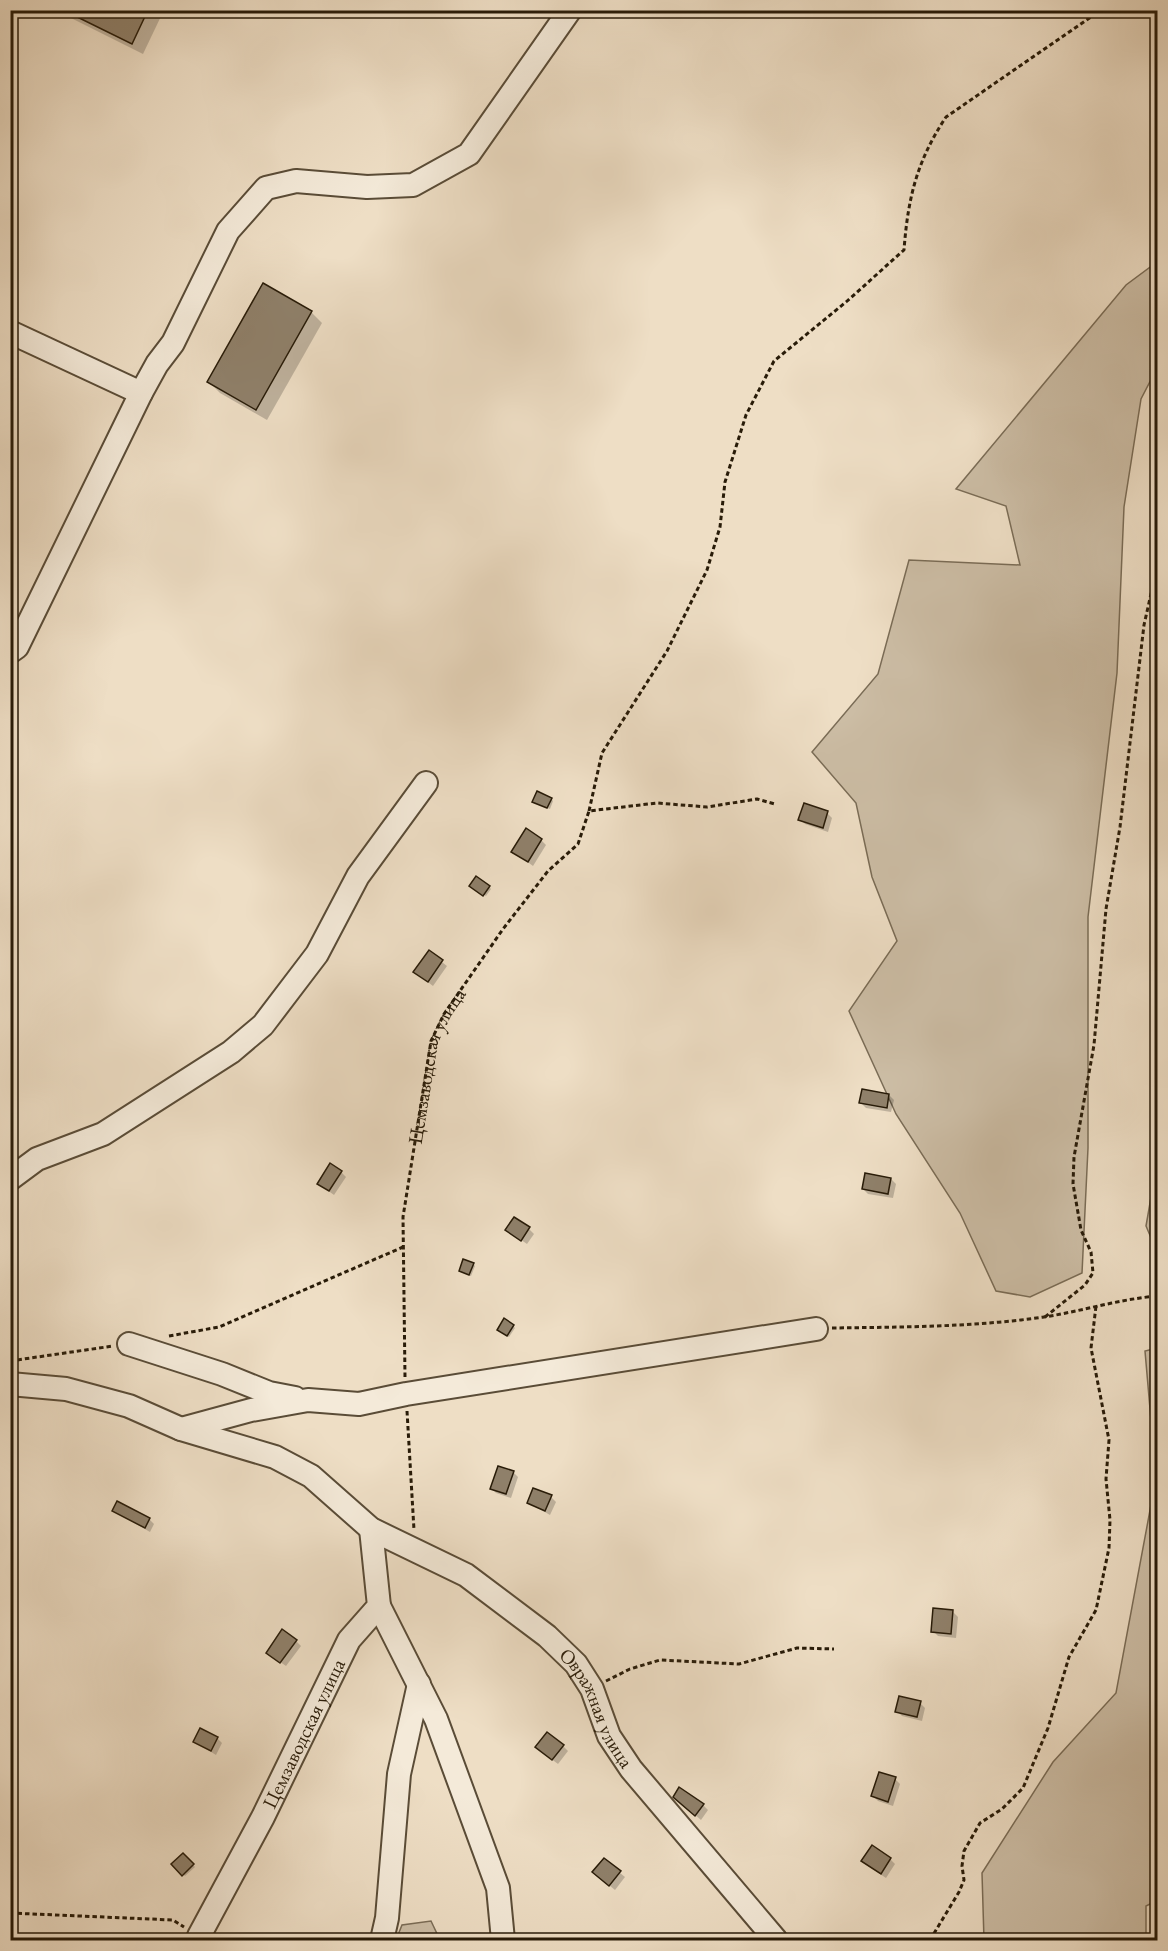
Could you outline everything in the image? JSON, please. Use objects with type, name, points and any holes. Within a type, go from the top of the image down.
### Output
[{"type":"street","points":[[12,654],[141,393],[157,364],[173,343],[228,231],[266,188],[296,181],[367,187],[413,185],[469,154],[560,29],[570,10]]},
{"type":"street","points":[[10,332],[141,393]]},
{"type":"street","points":[[10,1179],[37,1159],[103,1134],[231,1052],[263,1025],[317,954],[358,876],[426,783]]},
{"type":"street","points":[[129,1344],[222,1374],[269,1394],[359,1404],[406,1394],[816,1329]]},
{"type":"street","name":"Овражная улица","points":[[10,1384],[76,1392],[129,1406],[181,1429],[275,1457],[311,1476],[371,1529],[466,1575],[547,1636],[576,1664],[592,1689],[609,1736],[631,1770],[776,1941]]},
{"type":"street","points":[[181,1429],[251,1410],[308,1400]]},
{"type":"street","points":[[371,1529],[379,1606],[436,1719],[498,1888],[503,1941]]},
{"type":"street","name":"Цемзаводская улица","points":[[199,1936],[263,1817],[349,1640],[379,1606]]},
{"type":"street","points":[[382,1941],[387,1918],[399,1774],[419,1684]]},
{"type":"path","name":"Цемзаводская улица","points":[[415,1551],[406,1394],[403,1217],[431,1041],[444,1014],[503,929],[548,871],[578,844],[602,753],[667,651],[707,570],[720,527],[725,482],[743,424],[774,361],[846,302],[903,250],[909,202],[918,166],[930,141],[946,117],[1101,10]]},
{"type":"path","points":[[1045,1317],[1085,1285],[1093,1273],[1091,1252],[1081,1230],[1073,1184],[1074,1157],[1094,1045],[1106,909],[1120,827],[1144,625],[1153,585],[1158,577]]},
{"type":"path","points":[[588,811],[657,803],[707,807],[757,799],[775,804]]},
{"type":"path","points":[[162,1337],[219,1327],[404,1247]]},
{"type":"path","points":[[816,1329],[929,1327],[1045,1317],[1126,1298],[1158,1296]]},
{"type":"path","points":[[930,1941],[962,1886],[964,1851],[980,1823],[1002,1809],[1023,1788],[1031,1764],[1048,1728],[1069,1657],[1096,1610],[1109,1548],[1110,1520],[1106,1479],[1109,1440],[1091,1348],[1096,1306]]},
{"type":"path","points":[[10,1361],[129,1344]]},
{"type":"path","points":[[592,1689],[630,1669],[660,1660],[740,1664],[797,1648],[834,1649]]},
{"type":"path","points":[[10,1913],[174,1920],[199,1936]]},
{"type":"shaded area","points":[[1157,262],[1157,368],[1141,399],[1124,507],[1117,673],[1088,917],[1088,1148],[1082,1273],[1030,1297],[996,1291],[960,1213],[896,1114],[849,1011],[897,941],[872,877],[856,803],[812,752],[878,674],[909,560],[1020,565],[1006,506],[956,489],[1126,285]]},
{"type":"shaded area","points":[[1157,1163],[1157,1252],[1146,1226]]},
{"type":"shaded area","points":[[1157,1348],[1158,1900],[1146,1906],[1146,1940],[984,1940],[982,1873],[1053,1762],[1116,1693],[1156,1478],[1145,1351]]},
{"type":"shaded area","points":[[431,1921],[440,1940],[396,1940],[402,1925]]},
{"type":"building","points":[[63,10],[148,10],[132,44]]},
{"type":"building","points":[[263,283],[312,311],[256,410],[207,382]]},
{"type":"building","points":[[537,791],[552,798],[547,808],[532,802]]},
{"type":"building","points":[[804,803],[828,811],[823,828],[798,820]]},
{"type":"building","points":[[526,828],[542,839],[528,862],[511,852]]},
{"type":"building","points":[[476,876],[490,886],[483,896],[469,886]]},
{"type":"building","points":[[429,950],[443,960],[428,982],[413,972]]},
{"type":"building","points":[[862,1089],[889,1094],[887,1108],[859,1103]]},
{"type":"building","points":[[330,1163],[342,1171],[329,1191],[317,1184]]},
{"type":"building","points":[[865,1173],[891,1178],[888,1194],[862,1189]]},
{"type":"building","points":[[514,1217],[530,1227],[521,1241],[505,1230]]},
{"type":"building","points":[[463,1259],[474,1263],[469,1275],[459,1271]]},
{"type":"building","points":[[504,1318],[514,1325],[507,1336],[497,1330]]},
{"type":"building","points":[[498,1466],[514,1471],[506,1494],[490,1489]]},
{"type":"building","points":[[533,1488],[552,1495],[545,1511],[527,1503]]},
{"type":"building","points":[[117,1501],[150,1518],[145,1528],[112,1511]]},
{"type":"building","points":[[933,1608],[953,1610],[951,1634],[931,1632]]},
{"type":"building","points":[[282,1629],[297,1640],[280,1663],[266,1653]]},
{"type":"building","points":[[899,1696],[921,1701],[917,1717],[895,1712]]},
{"type":"building","points":[[200,1728],[218,1737],[211,1751],[193,1742]]},
{"type":"building","points":[[547,1732],[564,1745],[552,1760],[535,1747]]},
{"type":"building","points":[[879,1772],[896,1777],[888,1802],[871,1796]]},
{"type":"building","points":[[679,1787],[704,1804],[695,1816],[673,1797]]},
{"type":"building","points":[[872,1845],[891,1858],[881,1874],[861,1861]]},
{"type":"building","points":[[183,1853],[194,1864],[182,1876],[171,1864]]},
{"type":"building","points":[[604,1858],[621,1871],[609,1886],[592,1872]]}]
